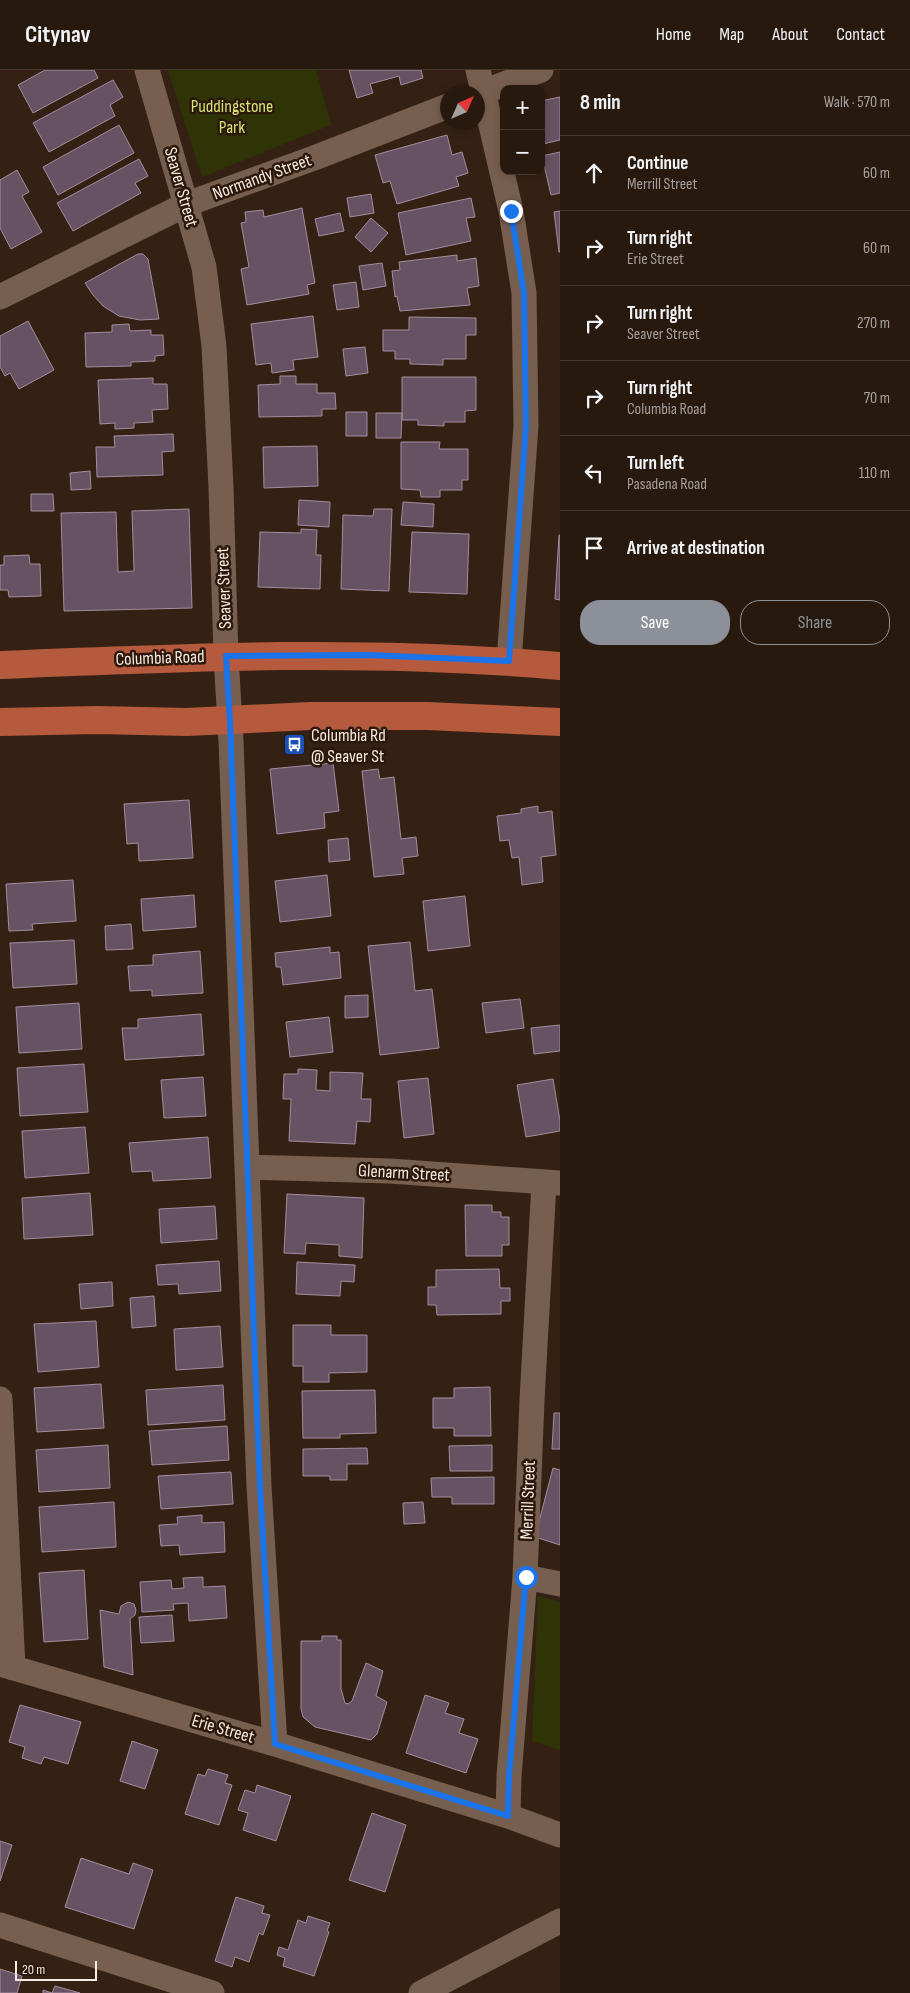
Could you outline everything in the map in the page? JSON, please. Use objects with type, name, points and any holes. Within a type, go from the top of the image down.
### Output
[{"type":"main road","name":"Columbia Road","points":[[0,665],[226,656],[369,655],[509,661],[560,666]]},
{"type":"main road","points":[[0,722],[97,720],[187,722],[310,716],[426,716],[560,722]]},
{"type":"street","name":"Seaver Street","points":[[147,70],[204,267],[214,346],[260,1486],[275,1744]]},
{"type":"street","points":[[480,85],[541,70]]},
{"type":"street","points":[[485,105],[511,211],[524,293],[526,426],[509,661]]},
{"type":"street","name":"Normandy Street","points":[[0,296],[187,204],[314,158],[440,109]]},
{"type":"street","name":"Glenarm Street","points":[[248,1167],[390,1171],[552,1183]]},
{"type":"street","name":"Merrill Street","points":[[508,1816],[509,1776],[526,1577],[532,1400],[552,1183]]},
{"type":"street","points":[[0,1400],[6,1666]]},
{"type":"street","points":[[526,1577],[560,1584]]},
{"type":"street","name":"Erie Street","points":[[6,1666],[275,1744],[508,1816],[560,1835]]},
{"type":"street","points":[[420,1993],[560,1921]]},
{"type":"street","points":[[0,1925],[212,1993]]},
{"type":"green space","name":"Puddingstone Park","points":[[168,70],[316,70],[331,125],[202,177]]},
{"type":"green space","points":[[538,1596],[560,1602],[560,1750],[532,1741]]},
{"type":"building","points":[[45,70],[94,70],[98,78],[33,113],[18,85]]},
{"type":"building","points":[[349,70],[421,70],[423,78],[401,85],[399,76],[370,84],[373,93],[357,98]]},
{"type":"building","points":[[113,80],[123,97],[110,105],[115,116],[49,152],[33,123]]},
{"type":"building","points":[[560,97],[560,140],[545,144],[545,130],[545,100]]},
{"type":"building","points":[[119,125],[134,153],[58,195],[43,167]]},
{"type":"building","points":[[447,135],[452,155],[462,152],[468,173],[456,177],[459,186],[397,204],[390,181],[383,183],[375,155]]},
{"type":"building","points":[[560,152],[560,193],[551,195],[545,169],[545,155]]},
{"type":"building","points":[[139,159],[148,176],[135,183],[141,193],[73,231],[57,203]]},
{"type":"building","points":[[17,170],[29,192],[22,196],[42,232],[11,249],[0,228],[0,180]]},
{"type":"building","points":[[371,194],[374,213],[350,217],[347,198]]},
{"type":"building","points":[[471,198],[475,217],[466,218],[471,241],[406,255],[398,213]]},
{"type":"building","points":[[302,208],[315,283],[307,285],[309,294],[247,305],[241,269],[249,267],[241,223],[246,222],[245,212],[263,210],[264,217]]},
{"type":"building","points":[[560,211],[560,252],[559,252],[554,212]]},
{"type":"building","points":[[340,213],[344,231],[319,236],[315,219]]},
{"type":"building","points":[[371,218],[388,233],[371,252],[355,237]]},
{"type":"building","points":[[138,254],[143,254],[148,259],[159,319],[140,320],[119,316],[103,306],[85,283]]},
{"type":"building","points":[[457,255],[457,261],[476,258],[479,286],[467,288],[470,305],[400,311],[397,296],[395,297],[392,271],[400,270],[399,262]]},
{"type":"building","points":[[382,263],[386,286],[363,290],[359,266]]},
{"type":"building","points":[[356,282],[359,307],[337,310],[333,285]]},
{"type":"building","points":[[313,316],[318,357],[293,360],[294,370],[272,373],[271,363],[256,365],[251,324]]},
{"type":"building","points":[[409,317],[476,318],[476,335],[466,335],[466,359],[443,359],[443,365],[410,364],[410,359],[395,359],[395,351],[383,351],[383,330],[409,330]]},
{"type":"building","points":[[28,321],[54,370],[19,389],[10,373],[5,376],[0,367],[0,336]]},
{"type":"building","points":[[129,324],[130,331],[151,330],[151,335],[163,335],[164,355],[155,356],[155,361],[131,362],[131,366],[86,367],[85,333],[112,332],[112,325]]},
{"type":"building","points":[[365,347],[368,373],[346,376],[343,349]]},
{"type":"building","points":[[280,376],[296,376],[296,384],[317,384],[317,393],[335,393],[336,409],[322,409],[322,416],[259,417],[258,385],[280,384]]},
{"type":"building","points":[[402,377],[476,377],[476,410],[465,411],[465,422],[444,422],[444,426],[418,425],[418,420],[402,420]]},
{"type":"building","points":[[153,378],[153,384],[167,384],[168,409],[152,410],[153,422],[134,423],[134,428],[115,429],[115,423],[100,424],[98,380]]},
{"type":"building","points":[[346,412],[367,412],[367,436],[346,436]]},
{"type":"building","points":[[376,413],[402,413],[401,438],[376,438]]},
{"type":"building","points":[[173,434],[174,451],[162,452],[163,475],[97,477],[96,447],[115,447],[114,436]]},
{"type":"building","points":[[401,442],[440,442],[439,449],[468,449],[468,480],[462,480],[462,490],[440,490],[440,497],[421,497],[420,490],[401,489]]},
{"type":"building","points":[[317,446],[318,486],[264,488],[263,447]]},
{"type":"building","points":[[90,471],[91,489],[71,490],[70,473]]},
{"type":"building","points":[[31,494],[53,494],[54,511],[31,511]]},
{"type":"building","points":[[299,500],[330,502],[329,527],[298,525]]},
{"type":"building","points":[[403,502],[434,504],[433,527],[401,525]]},
{"type":"building","points":[[189,509],[192,608],[64,611],[61,513],[116,512],[118,572],[134,571],[132,511]]},
{"type":"building","points":[[374,509],[392,509],[389,591],[341,589],[343,515],[373,516]]},
{"type":"building","points":[[301,529],[317,530],[316,555],[321,555],[320,589],[258,587],[260,532],[301,533]]},
{"type":"building","points":[[412,532],[469,534],[467,594],[409,592]]},
{"type":"building","points":[[560,535],[560,600],[555,599]]},
{"type":"building","points":[[29,555],[30,564],[40,564],[41,596],[9,597],[8,590],[0,590],[0,565],[4,565],[4,556]]},
{"type":"building","points":[[333,763],[339,811],[324,813],[325,828],[277,834],[270,769]]},
{"type":"building","points":[[378,769],[380,779],[394,777],[401,839],[416,837],[418,856],[402,858],[404,874],[374,877],[362,771]]},
{"type":"building","points":[[189,800],[193,858],[139,861],[138,843],[127,844],[124,804]]},
{"type":"building","points":[[538,806],[538,813],[552,811],[556,855],[541,857],[543,882],[522,885],[519,857],[512,858],[509,840],[500,841],[497,816],[521,813],[521,809]]},
{"type":"building","points":[[348,838],[350,860],[329,862],[328,840]]},
{"type":"building","points":[[327,875],[331,916],[280,922],[275,881]]},
{"type":"building","points":[[73,880],[76,921],[32,924],[33,930],[9,931],[6,884]]},
{"type":"building","points":[[194,895],[196,927],[143,931],[141,899]]},
{"type":"building","points":[[465,896],[470,946],[428,951],[423,901]]},
{"type":"building","points":[[131,924],[133,949],[106,950],[105,926]]},
{"type":"building","points":[[74,940],[77,984],[13,988],[10,943]]},
{"type":"building","points":[[410,942],[415,991],[432,989],[439,1048],[380,1055],[368,946]]},
{"type":"building","points":[[330,947],[330,953],[339,952],[341,978],[283,985],[281,967],[276,967],[275,953]]},
{"type":"building","points":[[200,951],[203,993],[152,996],[152,990],[130,991],[128,966],[153,965],[153,955]]},
{"type":"building","points":[[368,995],[368,1017],[345,1018],[345,996]]},
{"type":"building","points":[[520,999],[524,1028],[486,1033],[482,1003]]},
{"type":"building","points":[[79,1003],[82,1049],[19,1053],[16,1007]]},
{"type":"building","points":[[201,1014],[204,1055],[125,1060],[122,1028],[138,1028],[138,1019]]},
{"type":"building","points":[[329,1017],[333,1052],[290,1057],[286,1022]]},
{"type":"building","points":[[560,1025],[560,1051],[534,1054],[531,1028]]},
{"type":"building","points":[[84,1064],[88,1112],[20,1116],[17,1068]]},
{"type":"building","points":[[298,1069],[317,1070],[316,1090],[330,1091],[330,1072],[363,1073],[361,1099],[371,1099],[370,1122],[357,1121],[355,1144],[289,1141],[291,1099],[283,1099],[284,1074],[298,1074]]},
{"type":"building","points":[[203,1077],[206,1116],[164,1118],[161,1080]]},
{"type":"building","points":[[428,1078],[434,1134],[404,1138],[398,1081]]},
{"type":"building","points":[[553,1079],[560,1131],[526,1137],[517,1085]]},
{"type":"building","points":[[85,1127],[89,1173],[25,1178],[22,1131]]},
{"type":"building","points":[[208,1137],[211,1178],[153,1181],[152,1171],[132,1172],[129,1143]]},
{"type":"building","points":[[90,1193],[93,1235],[24,1239],[22,1198]]},
{"type":"building","points":[[287,1194],[364,1198],[362,1258],[339,1256],[339,1245],[306,1243],[305,1254],[284,1253]]},
{"type":"building","points":[[465,1205],[492,1205],[492,1212],[501,1212],[501,1217],[509,1217],[509,1245],[502,1245],[502,1256],[466,1256]]},
{"type":"building","points":[[215,1206],[217,1239],[161,1243],[159,1209]]},
{"type":"building","points":[[219,1261],[221,1291],[179,1294],[178,1284],[158,1285],[156,1265]]},
{"type":"building","points":[[297,1262],[355,1265],[354,1282],[341,1281],[340,1296],[296,1294]]},
{"type":"building","points":[[499,1269],[500,1288],[510,1288],[510,1301],[501,1301],[501,1314],[437,1315],[436,1305],[428,1305],[428,1287],[436,1287],[436,1270]]},
{"type":"building","points":[[112,1282],[113,1306],[81,1309],[79,1284]]},
{"type":"building","points":[[154,1296],[156,1326],[132,1328],[130,1298]]},
{"type":"building","points":[[96,1321],[99,1367],[38,1372],[34,1324]]},
{"type":"building","points":[[293,1325],[331,1325],[331,1335],[367,1335],[367,1372],[329,1373],[329,1382],[303,1382],[303,1366],[293,1366]]},
{"type":"building","points":[[220,1326],[223,1367],[176,1370],[174,1329]]},
{"type":"building","points":[[101,1384],[104,1428],[37,1432],[34,1388]]},
{"type":"building","points":[[223,1385],[225,1420],[148,1425],[146,1390]]},
{"type":"building","points":[[490,1387],[491,1436],[454,1436],[454,1428],[433,1428],[433,1398],[454,1398],[454,1388]]},
{"type":"building","points":[[375,1390],[376,1433],[340,1434],[340,1438],[303,1438],[302,1391]]},
{"type":"building","points":[[554,1413],[560,1413],[560,1449],[552,1449]]},
{"type":"building","points":[[227,1426],[229,1460],[152,1465],[149,1431]]},
{"type":"building","points":[[108,1445],[110,1488],[39,1492],[36,1450]]},
{"type":"building","points":[[492,1445],[492,1471],[450,1471],[449,1446]]},
{"type":"building","points":[[367,1448],[368,1464],[347,1464],[347,1480],[330,1480],[330,1476],[303,1476],[303,1449]]},
{"type":"building","points":[[553,1468],[560,1470],[560,1545],[535,1537]]},
{"type":"building","points":[[231,1472],[233,1504],[161,1509],[158,1476]]},
{"type":"building","points":[[494,1477],[494,1504],[452,1504],[452,1497],[432,1497],[431,1478]]},
{"type":"building","points":[[114,1502],[116,1547],[42,1552],[39,1507]]},
{"type":"building","points":[[423,1502],[425,1523],[404,1524],[403,1503]]},
{"type":"building","points":[[202,1515],[202,1523],[224,1522],[225,1552],[180,1555],[179,1545],[161,1546],[159,1525],[178,1524],[177,1517]]},
{"type":"building","points":[[84,1570],[88,1639],[44,1642],[39,1573]]},
{"type":"building","points":[[203,1577],[203,1587],[225,1586],[227,1618],[189,1621],[188,1603],[173,1604],[174,1610],[142,1612],[140,1582],[171,1580],[172,1589],[184,1588],[183,1578]]},
{"type":"building","points":[[128,1602],[134,1604],[136,1610],[135,1615],[130,1619],[133,1675],[104,1667],[100,1610],[119,1614],[121,1606]]},
{"type":"building","points":[[172,1615],[174,1641],[141,1643],[139,1617]]},
{"type":"building","points":[[322,1636],[337,1636],[337,1640],[341,1640],[341,1689],[345,1703],[348,1704],[352,1701],[366,1663],[383,1671],[376,1696],[387,1702],[377,1734],[371,1740],[315,1727],[303,1717],[301,1709],[301,1641],[322,1641]]},
{"type":"building","points":[[425,1695],[449,1703],[445,1713],[464,1719],[459,1733],[478,1739],[466,1773],[406,1753]]},
{"type":"building","points":[[20,1705],[81,1722],[68,1764],[44,1757],[41,1764],[22,1758],[25,1747],[9,1742]]},
{"type":"building","points":[[132,1741],[158,1750],[145,1789],[120,1781]]},
{"type":"building","points":[[208,1769],[228,1775],[225,1783],[232,1785],[219,1825],[185,1814],[198,1774],[205,1776]]},
{"type":"building","points":[[257,1785],[291,1796],[276,1841],[243,1830],[248,1813],[238,1810],[245,1790],[255,1793]]},
{"type":"building","points":[[372,1813],[406,1825],[385,1892],[349,1880]]},
{"type":"building","points":[[0,1841],[12,1845],[0,1881]]},
{"type":"building","points":[[81,1858],[129,1874],[133,1863],[153,1870],[134,1929],[65,1907]]},
{"type":"building","points":[[236,1897],[264,1906],[262,1913],[270,1915],[263,1935],[259,1933],[249,1962],[235,1957],[232,1967],[215,1961]]},
{"type":"building","points":[[308,1916],[330,1923],[327,1931],[329,1932],[314,1976],[283,1966],[285,1958],[277,1955],[279,1947],[288,1950],[298,1920],[306,1923]]},
{"type":"building","points":[[0,1969],[22,1976],[17,1993],[0,1993]]},
{"type":"building","points":[[55,1986],[80,1993],[52,1993]]},
{"type":"place","name":"Columbia Rd @ Seaver St","points":[[295,745]]},
{"type":"route","points":[[511,211],[524,293],[526,426],[509,661],[369,655],[226,656],[260,1486],[275,1744],[508,1816],[509,1776],[526,1577]]}]
